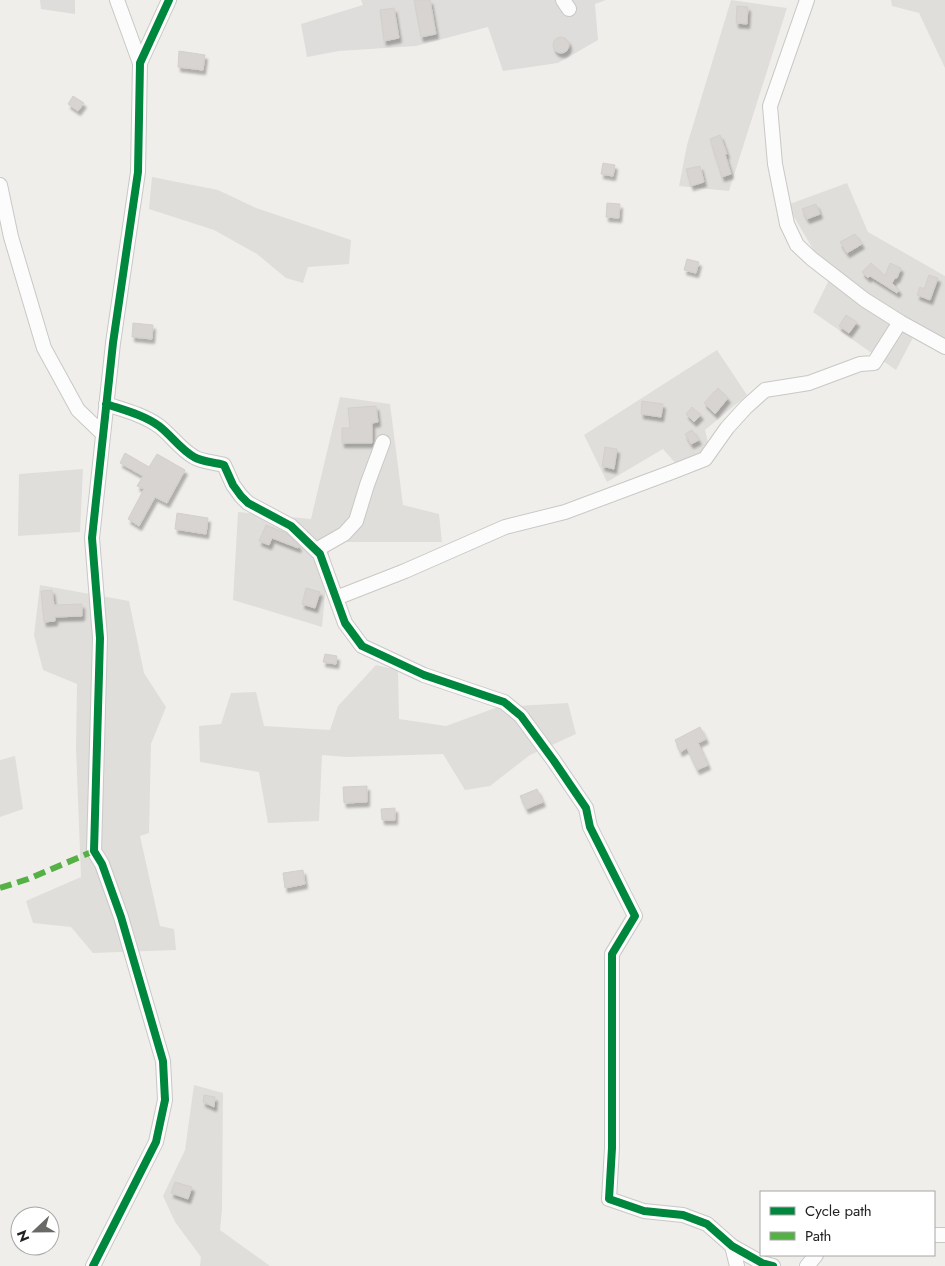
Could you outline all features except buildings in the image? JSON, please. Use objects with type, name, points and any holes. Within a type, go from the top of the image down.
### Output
[{"type":"street","points":[[93,1266],[156,1142],[165,1100],[163,1061],[121,917],[102,864],[94,851],[100,638],[92,538],[113,343],[138,172],[140,63],[118,0]]},
{"type":"street","points":[[140,63],[169,0]]},
{"type":"street","points":[[807,0],[770,106],[775,164],[787,224],[797,245],[812,259],[865,300],[945,347]]},
{"type":"street","points":[[0,185],[11,237],[44,348],[78,410],[103,434]]},
{"type":"street","points":[[336,598],[405,571],[505,527],[565,512],[705,459],[727,428],[765,390],[809,383],[860,364],[874,363],[900,322]]},
{"type":"street","points":[[106,404],[144,417],[172,437],[183,450],[196,458],[224,465],[233,485],[248,503],[291,526],[320,554],[345,623],[362,646],[424,675],[504,702],[521,716],[586,808],[590,827],[635,916],[612,954],[612,1148],[610,1199],[644,1211],[683,1215],[707,1224],[732,1246],[762,1263],[773,1266]]},
{"type":"street","points":[[316,550],[344,534],[356,521],[383,442]]},
{"type":"street","points":[[732,1246],[737,1266]]},
{"type":"street","points":[[807,1266],[815,1256]]},
{"type":"shaded area","points":[[40,0],[75,0],[75,14],[41,9]]},
{"type":"shaded area","points":[[361,0],[606,0],[595,4],[598,40],[558,63],[503,71],[488,27],[416,46],[339,51],[307,57],[301,24],[363,5]]},
{"type":"shaded area","points":[[731,0],[787,8],[729,191],[679,186],[687,145]]},
{"type":"shaded area","points":[[891,0],[945,0],[945,68],[919,13],[892,6]]},
{"type":"shaded area","points":[[152,177],[218,190],[256,208],[351,240],[349,264],[308,267],[303,283],[286,278],[257,254],[214,230],[149,209]]},
{"type":"shaded area","points":[[847,183],[868,232],[945,276],[945,355],[916,332],[896,370],[813,312],[830,278],[787,205]]},
{"type":"shaded area","points":[[717,350],[747,395],[705,430],[710,451],[677,465],[663,449],[607,482],[584,435]]},
{"type":"shaded area","points":[[340,397],[390,404],[403,505],[439,514],[442,542],[330,542],[322,627],[233,600],[238,512],[311,519]]},
{"type":"shaded area","points":[[83,469],[80,532],[18,536],[19,474]]},
{"type":"shaded area","points":[[40,585],[129,601],[144,673],[166,707],[151,744],[149,833],[140,836],[160,926],[174,929],[176,950],[93,953],[71,927],[33,923],[26,901],[81,877],[76,748],[77,684],[43,670],[34,635]]},
{"type":"shaded area","points":[[376,665],[398,670],[399,719],[446,726],[498,707],[568,703],[576,734],[530,755],[490,786],[465,790],[443,754],[346,757],[322,755],[319,821],[268,823],[259,772],[200,762],[199,726],[221,724],[231,693],[256,692],[264,726],[330,730],[338,706]]},
{"type":"shaded area","points":[[15,756],[23,809],[0,817],[0,760]]},
{"type":"shaded area","points":[[194,1085],[223,1093],[222,1210],[220,1230],[270,1266],[200,1266],[201,1257],[175,1222],[163,1196],[185,1150]]},
{"type":"marked path","points":[[0,888],[28,879],[94,851]]},
{"type":"cycle path","points":[[93,1266],[156,1142],[165,1100],[163,1061],[121,917],[102,864],[94,851],[100,638],[92,538],[113,343],[138,172],[140,63],[169,0]]},
{"type":"cycle path","points":[[106,404],[134,413],[153,422],[197,459],[224,465],[233,485],[248,503],[291,526],[320,554],[345,623],[362,646],[424,675],[504,702],[521,716],[586,808],[590,827],[635,916],[612,954],[612,1148],[609,1199],[644,1211],[683,1215],[707,1224],[732,1246],[762,1263],[773,1266]]}]
